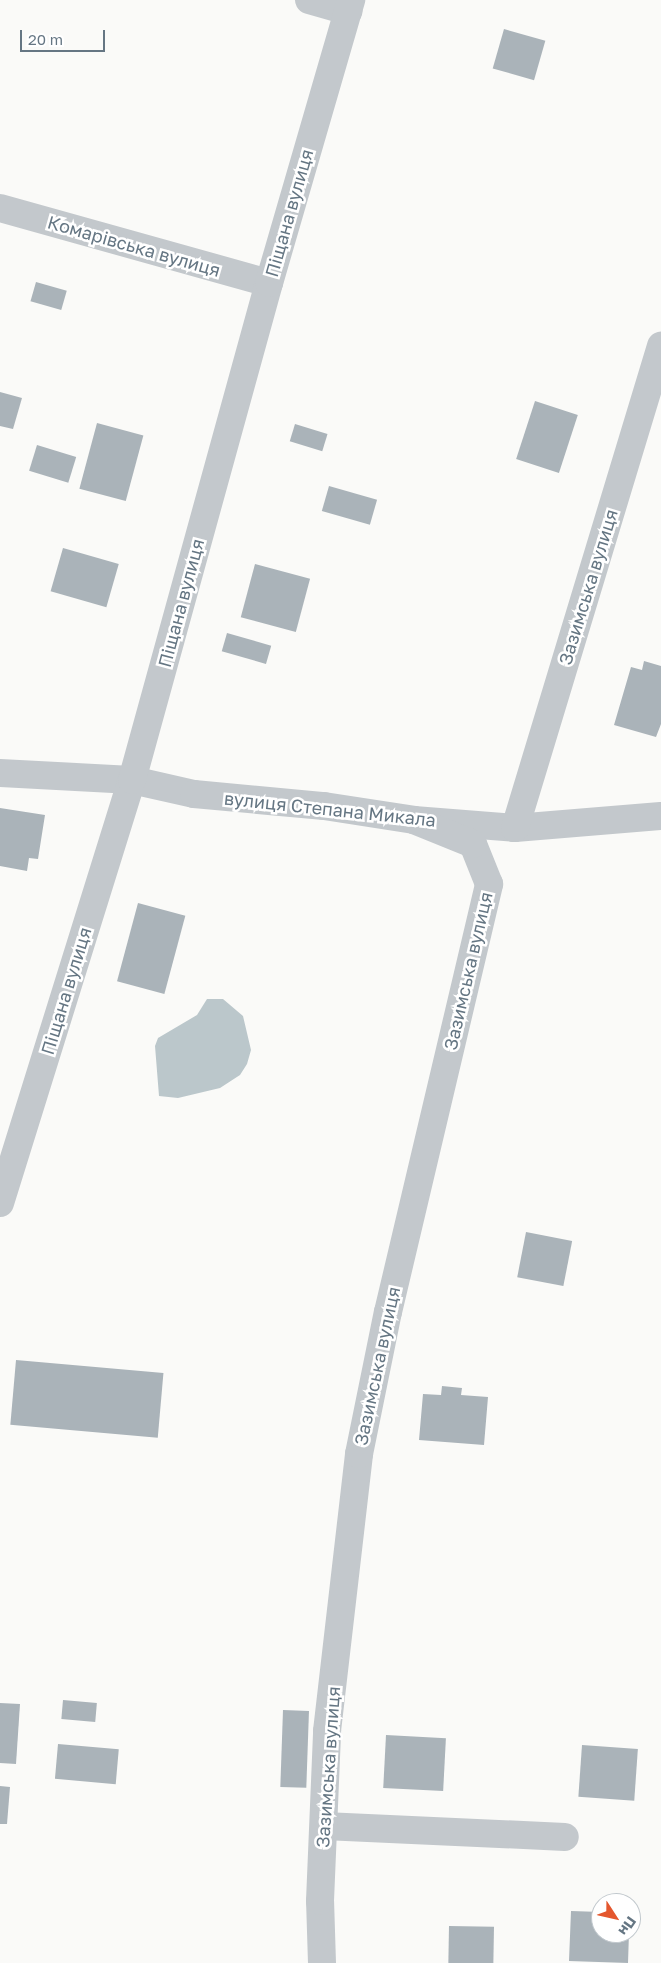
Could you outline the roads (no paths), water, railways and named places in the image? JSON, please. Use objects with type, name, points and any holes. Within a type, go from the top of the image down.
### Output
[{"type":"street","points":[[309,0],[349,6]]},
{"type":"street","name":"Піщана вулиця","points":[[0,1203],[132,780],[268,283],[349,6]]},
{"type":"street","name":"Комарівська вулиця","points":[[0,208],[268,283]]},
{"type":"street","name":"Зазимська вулиця","points":[[515,828],[661,346]]},
{"type":"street","name":"вулиця Степана Микала","points":[[0,774],[132,780],[194,794],[324,806],[414,820],[515,828],[661,816]]},
{"type":"street","name":"Зазимська вулиця","points":[[322,1963],[320,1901],[327,1731],[359,1454],[388,1312],[489,884],[473,844],[414,820]]},
{"type":"street","points":[[324,1826],[565,1837]]}]
